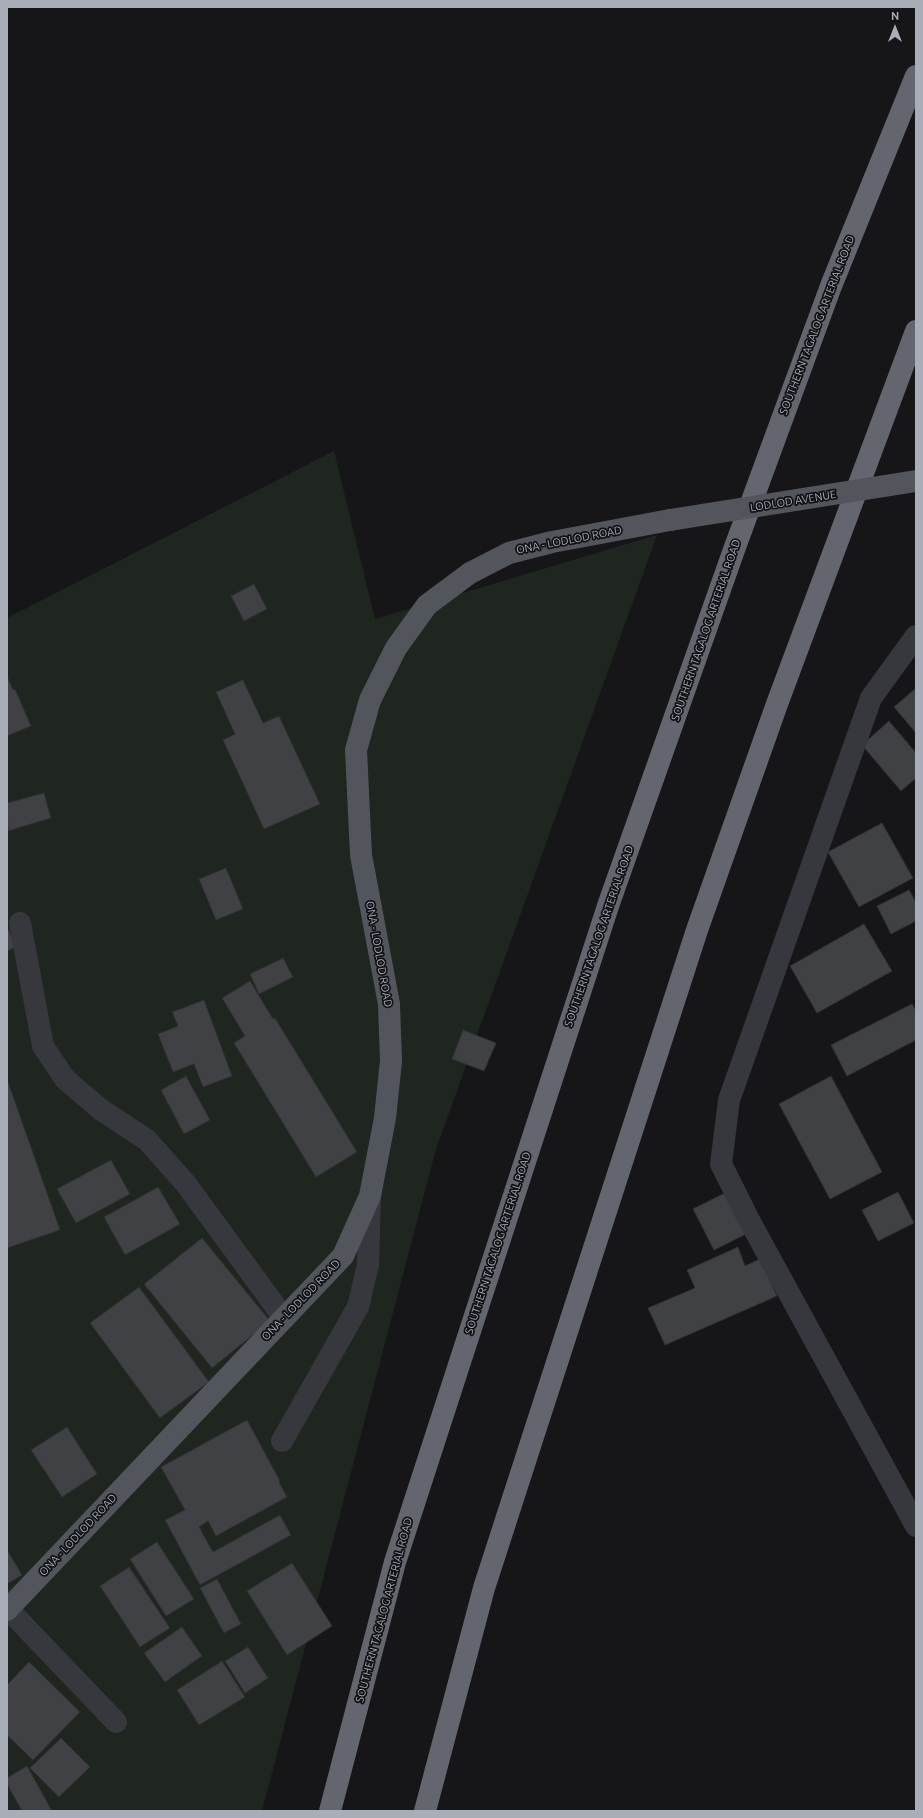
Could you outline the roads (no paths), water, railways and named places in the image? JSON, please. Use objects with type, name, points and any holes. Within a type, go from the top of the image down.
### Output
[{"type":"highway","name":"SOUTHERN TAGALOG ARTERIAL ROAD","points":[[330,1811],[395,1562],[609,903],[735,547],[828,293],[916,76]]},
{"type":"highway","points":[[425,1811],[484,1588],[697,930],[780,697],[916,331]]},
{"type":"main road","name":"LODLOD AVENUE","points":[[670,520],[916,481]]},
{"type":"main road","name":"ONA - LODLOD ROAD","points":[[8,1609],[343,1256],[370,1196],[385,1118],[391,1061],[389,1004],[361,856],[356,750],[370,700],[396,648],[427,605],[470,573],[509,553],[552,542],[670,520]]},
{"type":"street","points":[[916,636],[871,698],[729,1100],[721,1164],[916,1526]]},
{"type":"street","points":[[20,923],[43,1046],[65,1079],[100,1108],[147,1140],[186,1184],[284,1318]]},
{"type":"street","points":[[282,1441],[358,1307],[368,1265],[370,1196]]},
{"type":"street","points":[[8,1609],[116,1722]]}]
